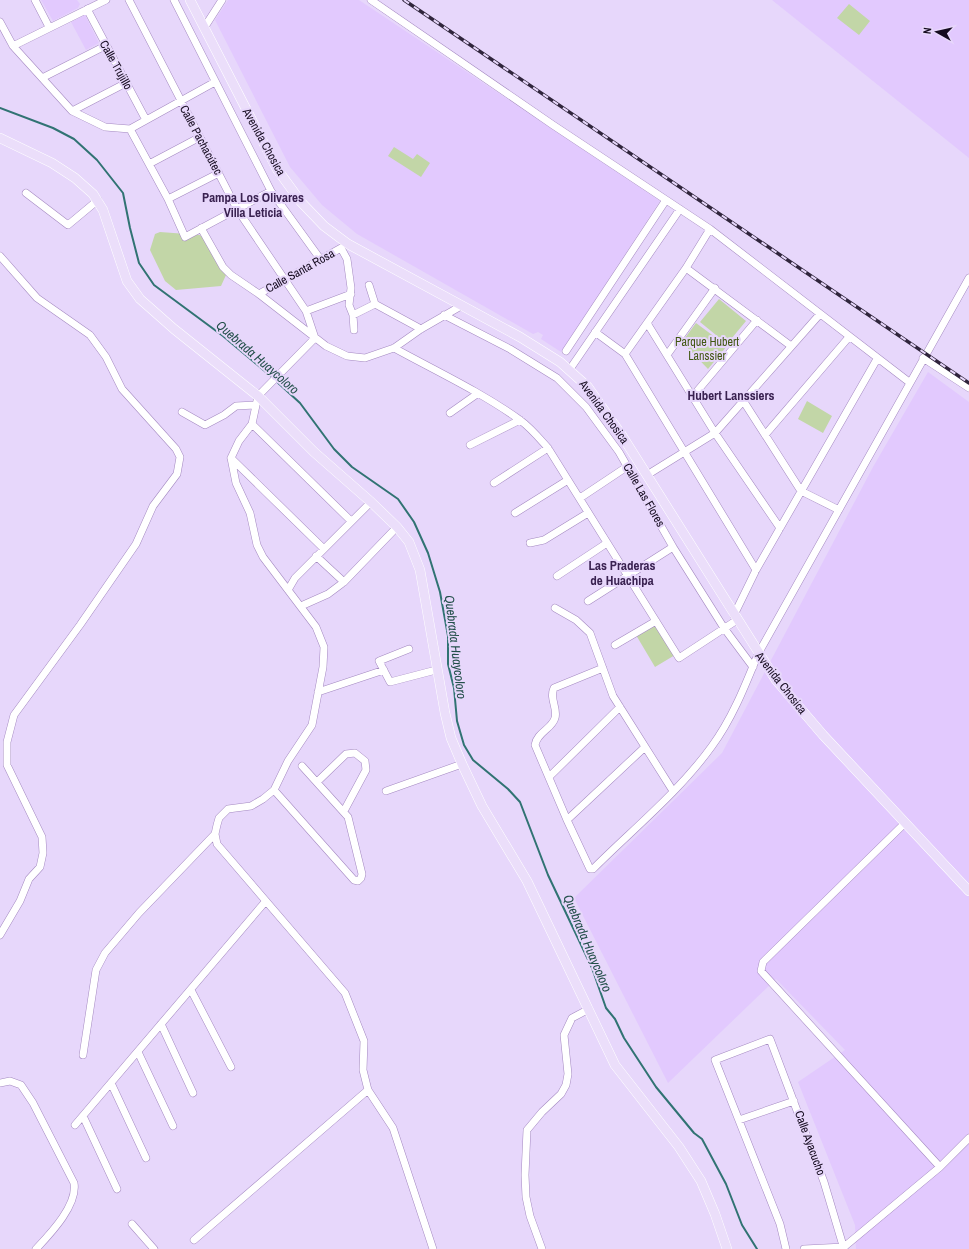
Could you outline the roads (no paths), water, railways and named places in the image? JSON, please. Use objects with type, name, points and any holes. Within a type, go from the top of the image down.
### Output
[{"type":"main road","name":"Avenida Chosica","points":[[190,0],[277,169],[300,202],[324,226],[348,244],[520,337],[570,369],[594,395],[647,475],[768,669],[823,735],[969,891]]},
{"type":"main road","points":[[0,138],[52,162],[75,178],[98,200],[132,291],[174,329],[258,396],[314,452],[397,527],[408,542],[420,570],[444,713],[451,738],[462,764],[482,806],[527,881],[615,1064],[623,1077],[680,1147],[701,1181],[716,1214],[728,1249]]},
{"type":"street","points":[[36,0],[49,27]]},
{"type":"street","points":[[13,46],[106,0]]},
{"type":"street","name":"Calle Pachacútec","points":[[129,0],[237,209],[306,311],[315,338]]},
{"type":"street","points":[[174,0],[271,191],[321,260]]},
{"type":"street","points":[[204,28],[222,0]]},
{"type":"street","points":[[371,0],[553,125],[710,229],[877,359],[909,382]]},
{"type":"street","name":"Calle Trujillo","points":[[86,9],[146,120]]},
{"type":"street","points":[[0,22],[13,46],[72,111],[105,127],[130,129],[215,82]]},
{"type":"street","points":[[42,78],[105,46]]},
{"type":"street","points":[[72,111],[126,83]]},
{"type":"street","points":[[130,129],[168,199],[185,237],[271,191]]},
{"type":"street","points":[[149,164],[200,138]]},
{"type":"street","points":[[168,199],[219,173]]},
{"type":"street","points":[[26,193],[68,225],[98,200]]},
{"type":"street","points":[[566,351],[666,200]]},
{"type":"street","points":[[570,369],[680,208]]},
{"type":"street","points":[[201,228],[223,267],[231,275],[259,294],[326,346],[347,356],[365,358],[394,348],[421,329],[461,306]]},
{"type":"street","points":[[625,354],[686,268],[710,229]]},
{"type":"street","name":"Calle Santa Rosa","points":[[259,294],[341,248],[347,259],[351,294]]},
{"type":"street","points":[[0,256],[37,298],[90,335],[106,357],[122,389],[176,449],[180,457],[177,474],[153,506],[136,544],[80,625],[14,715],[8,742],[8,765],[42,837],[43,853],[40,867],[29,879],[20,901],[0,935]]},
{"type":"street","points":[[686,268],[791,346]]},
{"type":"street","points":[[603,668],[554,688],[551,694],[555,716],[553,722],[538,736],[535,745],[587,866],[593,869],[687,778],[712,746],[738,703],[744,684],[753,667],[909,382],[969,278]]},
{"type":"street","points":[[369,285],[375,304],[421,329]]},
{"type":"street","points":[[667,355],[714,288]]},
{"type":"street","points":[[306,311],[351,294]]},
{"type":"street","points":[[351,294],[349,305],[353,315],[354,330]]},
{"type":"street","points":[[353,315],[375,304]]},
{"type":"street","points":[[647,475],[715,432],[744,402],[820,314]]},
{"type":"street","name":"Calle Las Flores","points":[[444,315],[510,349],[557,378],[586,407],[628,466],[673,547],[724,628],[753,667]]},
{"type":"street","points":[[693,396],[757,320]]},
{"type":"street","points":[[647,323],[715,432],[780,528]]},
{"type":"street","points":[[595,332],[625,354],[756,570]]},
{"type":"street","points":[[765,435],[849,336]]},
{"type":"street","points":[[315,338],[258,396],[252,424],[239,440],[230,458],[236,482],[250,513],[257,545],[263,557],[316,627],[324,647],[323,668],[312,725],[288,761],[274,790],[251,806],[228,809],[219,818],[215,834],[217,844],[265,902],[345,993],[364,1041],[363,1070],[368,1090],[394,1128],[432,1249]]},
{"type":"street","points":[[394,348],[477,394],[520,420],[548,448],[679,658],[724,628],[735,618],[756,570],[877,359]]},
{"type":"street","points":[[924,358],[969,388]]},
{"type":"street","points":[[450,413],[477,394]]},
{"type":"street","points":[[744,402],[801,491],[839,510]]},
{"type":"street","points":[[182,412],[205,424],[224,415],[236,406],[255,405]]},
{"type":"street","points":[[470,445],[520,420]]},
{"type":"street","points":[[252,424],[351,521]]},
{"type":"street","points":[[494,483],[548,448]]},
{"type":"street","points":[[230,458],[324,549]]},
{"type":"street","points":[[580,498],[628,466]]},
{"type":"street","points":[[515,513],[568,480]]},
{"type":"street","points":[[288,590],[294,578],[371,502]]},
{"type":"street","points":[[530,543],[544,540],[588,513]]},
{"type":"street","points":[[301,606],[328,594],[344,582],[397,527]]},
{"type":"street","points":[[557,576],[607,543]]},
{"type":"street","points":[[588,601],[673,547]]},
{"type":"street","points":[[316,556],[344,582]]},
{"type":"street","points":[[555,608],[576,620],[590,633],[613,696],[673,791]]},
{"type":"street","points":[[615,645],[656,621]]},
{"type":"street","points":[[409,649],[379,661],[390,682],[436,670]]},
{"type":"street","points":[[318,692],[384,670]]},
{"type":"street","points":[[549,777],[620,707]]},
{"type":"street","points":[[567,820],[645,747]]},
{"type":"street","points":[[317,782],[346,754],[355,753],[365,761],[366,770],[344,811]]},
{"type":"street","points":[[386,791],[462,764]]},
{"type":"street","points":[[274,790],[354,880],[358,881],[362,874],[348,817],[302,766]]},
{"type":"street","points":[[905,823],[763,962],[761,972],[940,1167]]},
{"type":"street","points":[[83,1055],[96,970],[105,953],[139,913],[215,834]]},
{"type":"street","points":[[75,1125],[265,902]]},
{"type":"street","points":[[190,990],[231,1067]]},
{"type":"street","points":[[542,1249],[530,1216],[526,1197],[525,1175],[527,1130],[542,1112],[562,1094],[566,1086],[568,1074],[564,1035],[572,1018],[589,1009]]},
{"type":"street","points":[[161,1024],[193,1093]]},
{"type":"street","name":"Calle Ayacucho","points":[[739,1120],[715,1060],[770,1039],[824,1182],[844,1248]]},
{"type":"street","points":[[138,1052],[173,1126]]},
{"type":"street","points":[[0,1083],[10,1081],[21,1085],[33,1103],[74,1183],[75,1193],[68,1208],[53,1230],[36,1249]]},
{"type":"street","points":[[111,1083],[146,1158]]},
{"type":"street","points":[[194,1240],[368,1090]]},
{"type":"street","points":[[786,1249],[780,1224],[739,1120],[794,1101]]},
{"type":"street","points":[[83,1116],[117,1189]]},
{"type":"street","points":[[804,1249],[844,1248],[940,1167],[969,1138]]},
{"type":"street","points":[[132,1224],[154,1249]]},
{"type":"waterway","name":"Quebrada Huaycoloro","points":[[0,108],[53,128],[74,139],[97,160],[123,193],[139,263],[154,285],[223,336],[273,378]]},
{"type":"waterway","name":"Quebrada Huaycoloro","points":[[276,381],[300,403],[334,449],[352,467],[398,499],[414,522],[428,553],[440,592],[448,636],[448,664],[454,688],[457,721],[464,745],[473,760],[508,789],[520,802],[548,875],[592,968],[606,1008],[615,1019],[624,1038],[656,1087],[694,1133],[702,1139],[726,1184],[742,1225],[757,1249]]},
{"type":"railway","points":[[404,0],[969,383]]},
{"type":"district","name":"Pampa Los Olivares Villa Leticia","points":[[253,204]]},
{"type":"district","name":"Hubert Lanssiers","points":[[731,395]]},
{"type":"district","name":"Las Praderas de Huachipa","points":[[622,572]]},
{"type":"park label","name":"Parque Hubert Lanssier","points":[[707,349]]}]
